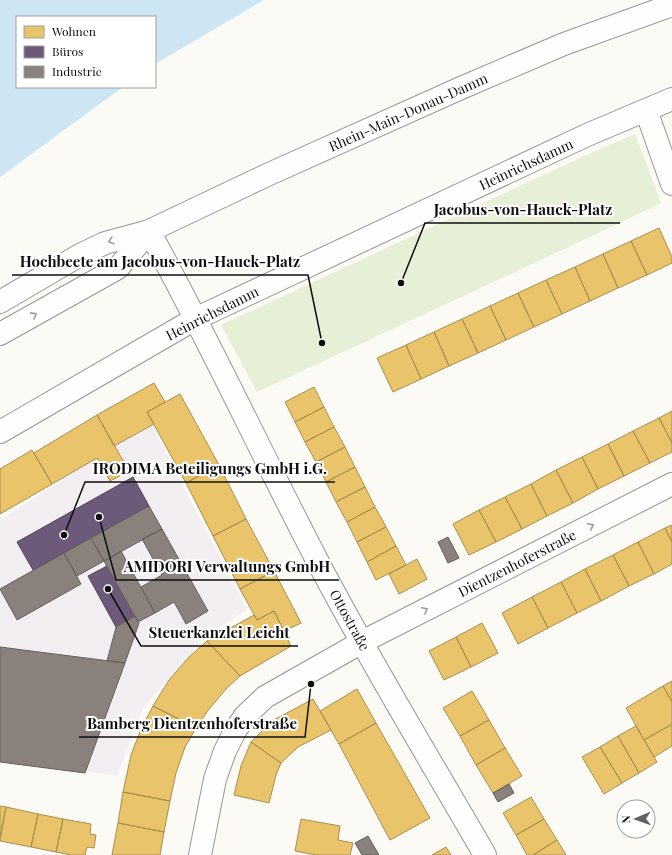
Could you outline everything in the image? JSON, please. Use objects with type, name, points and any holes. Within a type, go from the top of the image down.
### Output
[{"type":"street","name":"Rhein-Main-Donau-Damm","points":[[0,302],[80,255],[105,243],[149,231],[260,178],[461,88],[564,44],[672,5]]},
{"type":"street","name":"Heinrichsdamm","points":[[0,432],[195,319],[558,149],[672,99]]},
{"type":"street","points":[[646,110],[672,184]]},
{"type":"street","name":"Rhein-Main-Donau-Damm","points":[[0,334],[118,268],[149,231]]},
{"type":"street","name":"Ottostraße","points":[[149,231],[319,563],[362,642],[485,855]]},
{"type":"street","name":"Dientzenhoferstraße","points":[[200,855],[215,779],[225,751],[234,732],[245,716],[265,697],[362,642],[672,484]]},
{"type":"shaded area","points":[[150,422],[247,610],[206,635],[143,708],[117,776],[0,758],[0,520]]},
{"type":"green space","points":[[635,134],[661,203],[257,392],[221,325],[582,157]]},
{"type":"water","points":[[0,0],[264,0],[156,63],[156,16],[16,16],[16,88],[122,88],[0,177]]},
{"type":"building: Wohnen","points":[[659,228],[672,257],[672,263],[647,275],[631,241]]},
{"type":"building: Wohnen","points":[[631,241],[647,275],[618,288],[603,254]]},
{"type":"building: Wohnen","points":[[603,254],[618,288],[590,301],[575,267]]},
{"type":"building: Wohnen","points":[[575,267],[590,301],[562,314],[546,280]]},
{"type":"building: Wohnen","points":[[546,280],[562,314],[534,327],[518,293]]},
{"type":"building: Wohnen","points":[[518,293],[534,327],[506,340],[490,306]]},
{"type":"building: Wohnen","points":[[490,306],[506,340],[478,353],[462,319]]},
{"type":"building: Wohnen","points":[[462,319],[478,353],[449,366],[434,332]]},
{"type":"building: Wohnen","points":[[434,332],[449,366],[421,379],[406,345]]},
{"type":"building: Wohnen","points":[[406,345],[421,379],[393,392],[377,358]]},
{"type":"building: Wohnen","points":[[154,383],[165,402],[147,412],[154,424],[114,446],[97,415]]},
{"type":"building: Wohnen","points":[[314,387],[324,407],[295,422],[285,402]]},
{"type":"building: Wohnen","points":[[180,394],[219,465],[186,483],[147,412]]},
{"type":"building: Wohnen","points":[[324,407],[334,427],[305,442],[295,422]]},
{"type":"building: Wohnen","points":[[672,411],[672,443],[659,418]]},
{"type":"building: Wohnen","points":[[97,415],[129,471],[110,481],[97,458],[52,484],[34,453]]},
{"type":"building: Wohnen","points":[[659,418],[672,443],[672,452],[650,463],[633,431]]},
{"type":"building: Wohnen","points":[[334,427],[345,447],[316,462],[305,442]]},
{"type":"building: Wohnen","points":[[633,431],[650,463],[624,476],[608,444]]},
{"type":"building: Wohnen","points":[[608,444],[624,476],[598,489],[582,457]]},
{"type":"building: Wohnen","points":[[345,447],[355,467],[326,482],[316,462]]},
{"type":"building: Wohnen","points":[[32,450],[52,484],[0,514],[0,469]]},
{"type":"building: Wohnen","points":[[582,457],[598,489],[573,503],[556,470]]},
{"type":"building: Wohnen","points":[[219,465],[246,519],[213,536],[186,483]]},
{"type":"building: Wohnen","points":[[355,467],[365,487],[336,502],[326,482]]},
{"type":"building: Wohnen","points":[[556,470],[573,503],[547,516],[531,484]]},
{"type":"building: Wohnen","points":[[531,484],[547,516],[522,529],[505,497]]},
{"type":"building: Wohnen","points":[[365,487],[375,507],[347,522],[336,502]]},
{"type":"building: Wohnen","points":[[505,497],[522,529],[496,542],[479,510]]},
{"type":"building: Wohnen","points":[[375,507],[386,527],[357,542],[347,522]]},
{"type":"building: Wohnen","points":[[479,510],[496,542],[469,555],[453,524]]},
{"type":"building: Wohnen","points":[[246,519],[274,571],[240,589],[213,536]]},
{"type":"building: Wohnen","points":[[672,525],[672,542],[665,528]]},
{"type":"building: Wohnen","points":[[386,527],[396,546],[367,562],[357,542]]},
{"type":"building: Wohnen","points":[[665,528],[672,542],[672,564],[654,574],[638,542]]},
{"type":"building: Wohnen","points":[[638,542],[654,574],[629,586],[613,555]]},
{"type":"building: Wohnen","points":[[396,546],[406,565],[376,580],[367,562]]},
{"type":"building: Wohnen","points":[[613,555],[629,586],[601,601],[585,569]]},
{"type":"building: Wohnen","points":[[417,559],[427,579],[399,594],[389,574]]},
{"type":"building: Wohnen","points":[[585,569],[601,601],[577,613],[561,582]]},
{"type":"building: Wohnen","points":[[274,571],[301,623],[284,631],[274,611],[257,620],[240,589]]},
{"type":"building: Wohnen","points":[[561,582],[577,613],[548,628],[532,597]]},
{"type":"building: Wohnen","points":[[532,597],[548,628],[518,644],[502,613]]},
{"type":"building: Wohnen","points":[[274,611],[291,646],[240,676],[207,641],[254,615],[257,620]]},
{"type":"building: Wohnen","points":[[482,623],[498,653],[471,667],[456,637]]},
{"type":"building: Wohnen","points":[[456,637],[471,667],[444,680],[429,651]]},
{"type":"building: Wohnen","points":[[207,641],[240,676],[226,689],[209,709],[196,728],[153,706],[169,680],[189,657]]},
{"type":"building: Wohnen","points":[[672,681],[672,702],[663,686]]},
{"type":"building: Wohnen","points":[[663,686],[672,702],[672,724],[644,740],[626,708]]},
{"type":"building: Wohnen","points":[[357,689],[376,723],[339,744],[320,711]]},
{"type":"building: Wohnen","points":[[472,691],[489,720],[460,736],[443,708]]},
{"type":"building: Wohnen","points":[[313,699],[331,730],[298,747],[281,763],[251,742],[272,721]]},
{"type":"building: Wohnen","points":[[153,706],[196,728],[185,747],[176,773],[170,801],[123,792],[131,755],[142,727]]},
{"type":"building: Wohnen","points":[[489,720],[505,748],[476,765],[460,736]]},
{"type":"building: Wohnen","points":[[376,723],[430,818],[390,840],[339,744]]},
{"type":"building: Wohnen","points":[[671,725],[672,746],[654,757],[644,740]]},
{"type":"building: Wohnen","points":[[636,726],[657,762],[639,773],[618,736]]},
{"type":"building: Wohnen","points":[[618,736],[639,773],[622,783],[600,747]]},
{"type":"building: Wohnen","points":[[251,742],[281,763],[276,775],[269,803],[234,795],[241,766]]},
{"type":"building: Wohnen","points":[[600,747],[622,783],[604,794],[582,757]]},
{"type":"building: Wohnen","points":[[505,748],[522,776],[493,793],[476,765]]},
{"type":"building: Wohnen","points":[[123,792],[170,801],[164,832],[118,823]]},
{"type":"building: Wohnen","points":[[531,797],[544,819],[516,835],[503,813]]},
{"type":"building: Wohnen","points":[[0,806],[6,807],[0,836]]},
{"type":"building: Wohnen","points":[[6,807],[38,814],[31,847],[0,841]]},
{"type":"building: Wohnen","points":[[38,814],[63,819],[56,852],[31,847]]},
{"type":"building: Wohnen","points":[[63,819],[91,824],[90,834],[96,835],[94,848],[87,847],[85,855],[71,855],[56,852]]},
{"type":"building: Wohnen","points":[[301,819],[340,826],[338,840],[353,843],[350,855],[316,855],[295,851]]},
{"type":"building: Wohnen","points":[[544,819],[557,840],[533,855],[527,855],[516,835]]},
{"type":"building: Wohnen","points":[[118,823],[164,832],[160,855],[112,855]]},
{"type":"building: Wohnen","points":[[557,840],[566,855],[533,855]]},
{"type":"building: Wohnen","points":[[446,847],[451,855],[432,855]]},
{"type":"building: Büros","points":[[133,477],[149,506],[33,570],[17,542]]},
{"type":"building: Büros","points":[[107,566],[135,616],[116,627],[88,576]]},
{"type":"building: Industrie","points":[[149,506],[162,529],[104,561],[91,538]]},
{"type":"building: Industrie","points":[[162,529],[208,611],[186,624],[174,602],[155,613],[141,587],[162,575],[142,539]]},
{"type":"building: Industrie","points":[[448,537],[459,558],[448,563],[438,542]]},
{"type":"building: Industrie","points":[[91,538],[104,561],[77,576],[64,553]]},
{"type":"building: Industrie","points":[[121,551],[155,613],[138,622],[104,561]]},
{"type":"building: Industrie","points":[[64,553],[81,584],[17,620],[0,589]]},
{"type":"building: Industrie","points":[[135,616],[139,623],[125,663],[107,661],[116,627]]},
{"type":"building: Industrie","points":[[0,647],[125,663],[85,773],[0,762]]},
{"type":"building: Industrie","points":[[509,784],[514,793],[498,802],[493,793]]},
{"type":"building: Industrie","points":[[368,836],[379,855],[362,855],[355,843]]},
{"type":"place","name":"Jacobus-von-Hauck-Platz","points":[[401,283]]},
{"type":"place","name":"Hochbeete am Jacobus-von-Hauck-Platz","points":[[322,343]]},
{"type":"place","name":"AMIDORI Verwaltungs GmbH","points":[[99,517]]},
{"type":"place","name":"IRODIMA Beteiligungs GmbH i.G.","points":[[64,535]]},
{"type":"place","name":"Steuerkanzlei Leicht","points":[[108,589]]},
{"type":"place","name":"Bamberg Dientzenhoferstraße","points":[[311,684]]}]
